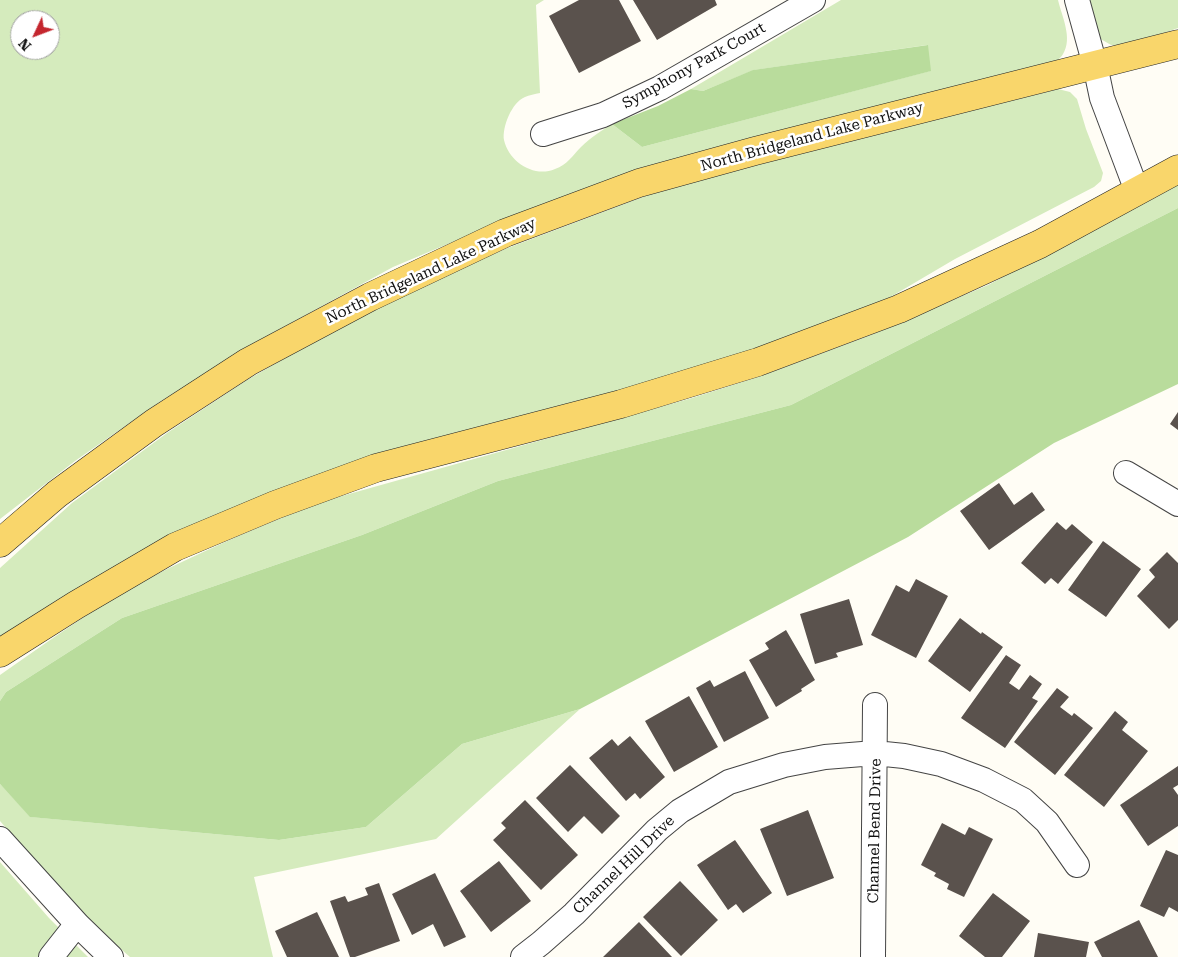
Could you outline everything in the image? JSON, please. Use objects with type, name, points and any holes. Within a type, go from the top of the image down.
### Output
[{"type":"main road","name":"North Bridgeland Lake Parkway","points":[[0,544],[57,494],[154,423],[248,362],[370,297],[505,233],[639,183],[755,151],[1178,44]]},
{"type":"main road","points":[[0,653],[76,605],[175,547],[275,505],[376,468],[621,404],[758,362],[899,310],[1040,244],[1178,169]]},
{"type":"street","name":"Symphony Park Court","points":[[543,134],[603,115],[660,88],[813,0]]},
{"type":"street","points":[[1077,0],[1102,98],[1138,191]]},
{"type":"street","points":[[1126,473],[1178,504]]},
{"type":"street","name":"Channel Bend Drive","points":[[873,957],[875,706]]},
{"type":"street","name":"Channel Hill Drive","points":[[523,957],[574,914],[657,830],[680,811],[729,782],[784,765],[825,757],[875,753],[904,756],[941,764],[984,780],[1023,800],[1047,822],[1077,865]]},
{"type":"street","points":[[0,839],[77,924],[111,957]]},
{"type":"street","points":[[51,957],[77,924]]},
{"type":"green space","points":[[0,0],[544,0],[536,5],[540,93],[525,97],[512,109],[506,122],[504,140],[511,155],[517,161],[531,170],[547,171],[555,169],[570,160],[596,134],[612,124],[642,147],[930,71],[927,45],[754,70],[703,91],[691,89],[841,0],[1058,0],[1066,27],[1067,41],[1062,55],[1052,65],[493,225],[393,267],[260,340],[161,401],[75,461],[0,519]]},
{"type":"green space","points":[[1086,0],[1178,0],[1178,28],[1128,46],[1111,45],[1099,38]]},
{"type":"green space","points":[[928,45],[931,71],[642,147],[612,124],[658,106],[691,89],[703,91],[753,70]]},
{"type":"green space","points":[[1058,89],[1070,92],[1077,99],[1103,173],[1101,181],[1094,187],[955,259],[865,312],[716,364],[408,452],[0,642],[0,568],[72,503],[167,433],[247,380],[327,334],[412,291],[505,249],[648,195],[743,167]]},
{"type":"green space","points":[[1178,183],[1178,208],[791,405],[498,481],[362,535],[122,618],[6,692],[0,701],[0,675],[104,604],[145,580],[238,536],[331,499],[692,398],[758,377],[871,335],[988,285]]},
{"type":"green space","points":[[1178,208],[1178,384],[1054,443],[908,537],[580,709],[462,744],[366,827],[279,840],[30,817],[0,784],[0,701],[6,692],[122,618],[362,535],[498,481],[791,405]]},
{"type":"green space","points":[[580,709],[436,839],[254,877],[273,957],[130,957],[98,929],[0,821],[0,784],[31,817],[279,840],[366,827],[462,744]]},
{"type":"green space","points":[[0,862],[49,918],[88,957],[0,957]]},
{"type":"building","points":[[579,0],[619,0],[641,41],[579,73],[549,16]]},
{"type":"building","points":[[633,0],[715,0],[717,5],[657,40]]},
{"type":"building","points":[[1178,412],[1178,430],[1170,424]]},
{"type":"building","points":[[999,483],[1014,505],[1032,492],[1045,510],[989,550],[960,511]]},
{"type":"building","points":[[1057,522],[1066,530],[1072,524],[1093,542],[1058,584],[1051,578],[1045,584],[1021,563]]},
{"type":"building","points":[[1103,541],[1141,569],[1106,617],[1068,590]]},
{"type":"building","points":[[1167,552],[1178,563],[1178,620],[1169,629],[1137,596],[1155,577],[1149,570]]},
{"type":"building","points":[[916,579],[948,596],[916,658],[871,635],[896,585],[909,592]]},
{"type":"building","points":[[849,599],[863,645],[836,653],[838,657],[815,664],[800,614]]},
{"type":"building","points":[[960,618],[981,634],[982,632],[1003,647],[970,692],[928,661]]},
{"type":"building","points":[[786,630],[815,680],[801,689],[802,691],[776,707],[749,660],[769,649],[765,643]]},
{"type":"building","points":[[1006,655],[1021,665],[1009,683],[1019,690],[1030,675],[1042,684],[1032,698],[1038,701],[1005,748],[961,718]]},
{"type":"building","points":[[745,671],[769,718],[724,742],[696,688],[710,680],[714,687]]},
{"type":"building","points":[[1057,688],[1069,697],[1060,707],[1072,716],[1074,713],[1093,728],[1055,775],[1014,742]]},
{"type":"building","points":[[689,696],[718,747],[674,772],[645,721]]},
{"type":"building","points":[[1115,711],[1128,722],[1122,730],[1148,751],[1104,807],[1064,775]]},
{"type":"building","points":[[630,736],[665,777],[640,799],[635,793],[626,801],[589,758],[612,739],[618,746]]},
{"type":"building","points":[[570,765],[620,816],[602,834],[584,816],[568,832],[536,798]]},
{"type":"building","points":[[1178,766],[1178,785],[1173,788],[1178,795],[1178,826],[1148,846],[1120,805]]},
{"type":"building","points":[[525,800],[578,855],[541,890],[493,840],[506,828],[501,823]]},
{"type":"building","points":[[808,810],[834,878],[787,896],[760,829]]},
{"type":"building","points":[[942,823],[965,835],[969,827],[993,839],[964,897],[947,889],[949,884],[934,876],[936,873],[921,865]]},
{"type":"building","points":[[735,840],[772,893],[743,913],[736,904],[728,910],[697,865]]},
{"type":"building","points":[[1166,850],[1178,855],[1178,912],[1169,907],[1164,917],[1140,906]]},
{"type":"building","points":[[499,861],[531,901],[491,932],[460,891]]},
{"type":"building","points":[[435,873],[466,937],[444,947],[433,924],[412,935],[392,894]]},
{"type":"building","points":[[680,881],[718,920],[681,956],[643,917]]},
{"type":"building","points":[[379,883],[400,941],[355,957],[350,957],[330,901],[345,896],[348,902],[368,895],[365,888]]},
{"type":"building","points":[[993,893],[1030,921],[1002,957],[985,957],[959,936]]},
{"type":"building","points":[[317,912],[339,957],[287,957],[275,931]]},
{"type":"building","points":[[1139,920],[1158,957],[1102,957],[1094,942]]},
{"type":"building","points":[[639,922],[672,957],[603,957]]},
{"type":"building","points":[[1038,933],[1089,942],[1086,957],[1034,957]]}]
